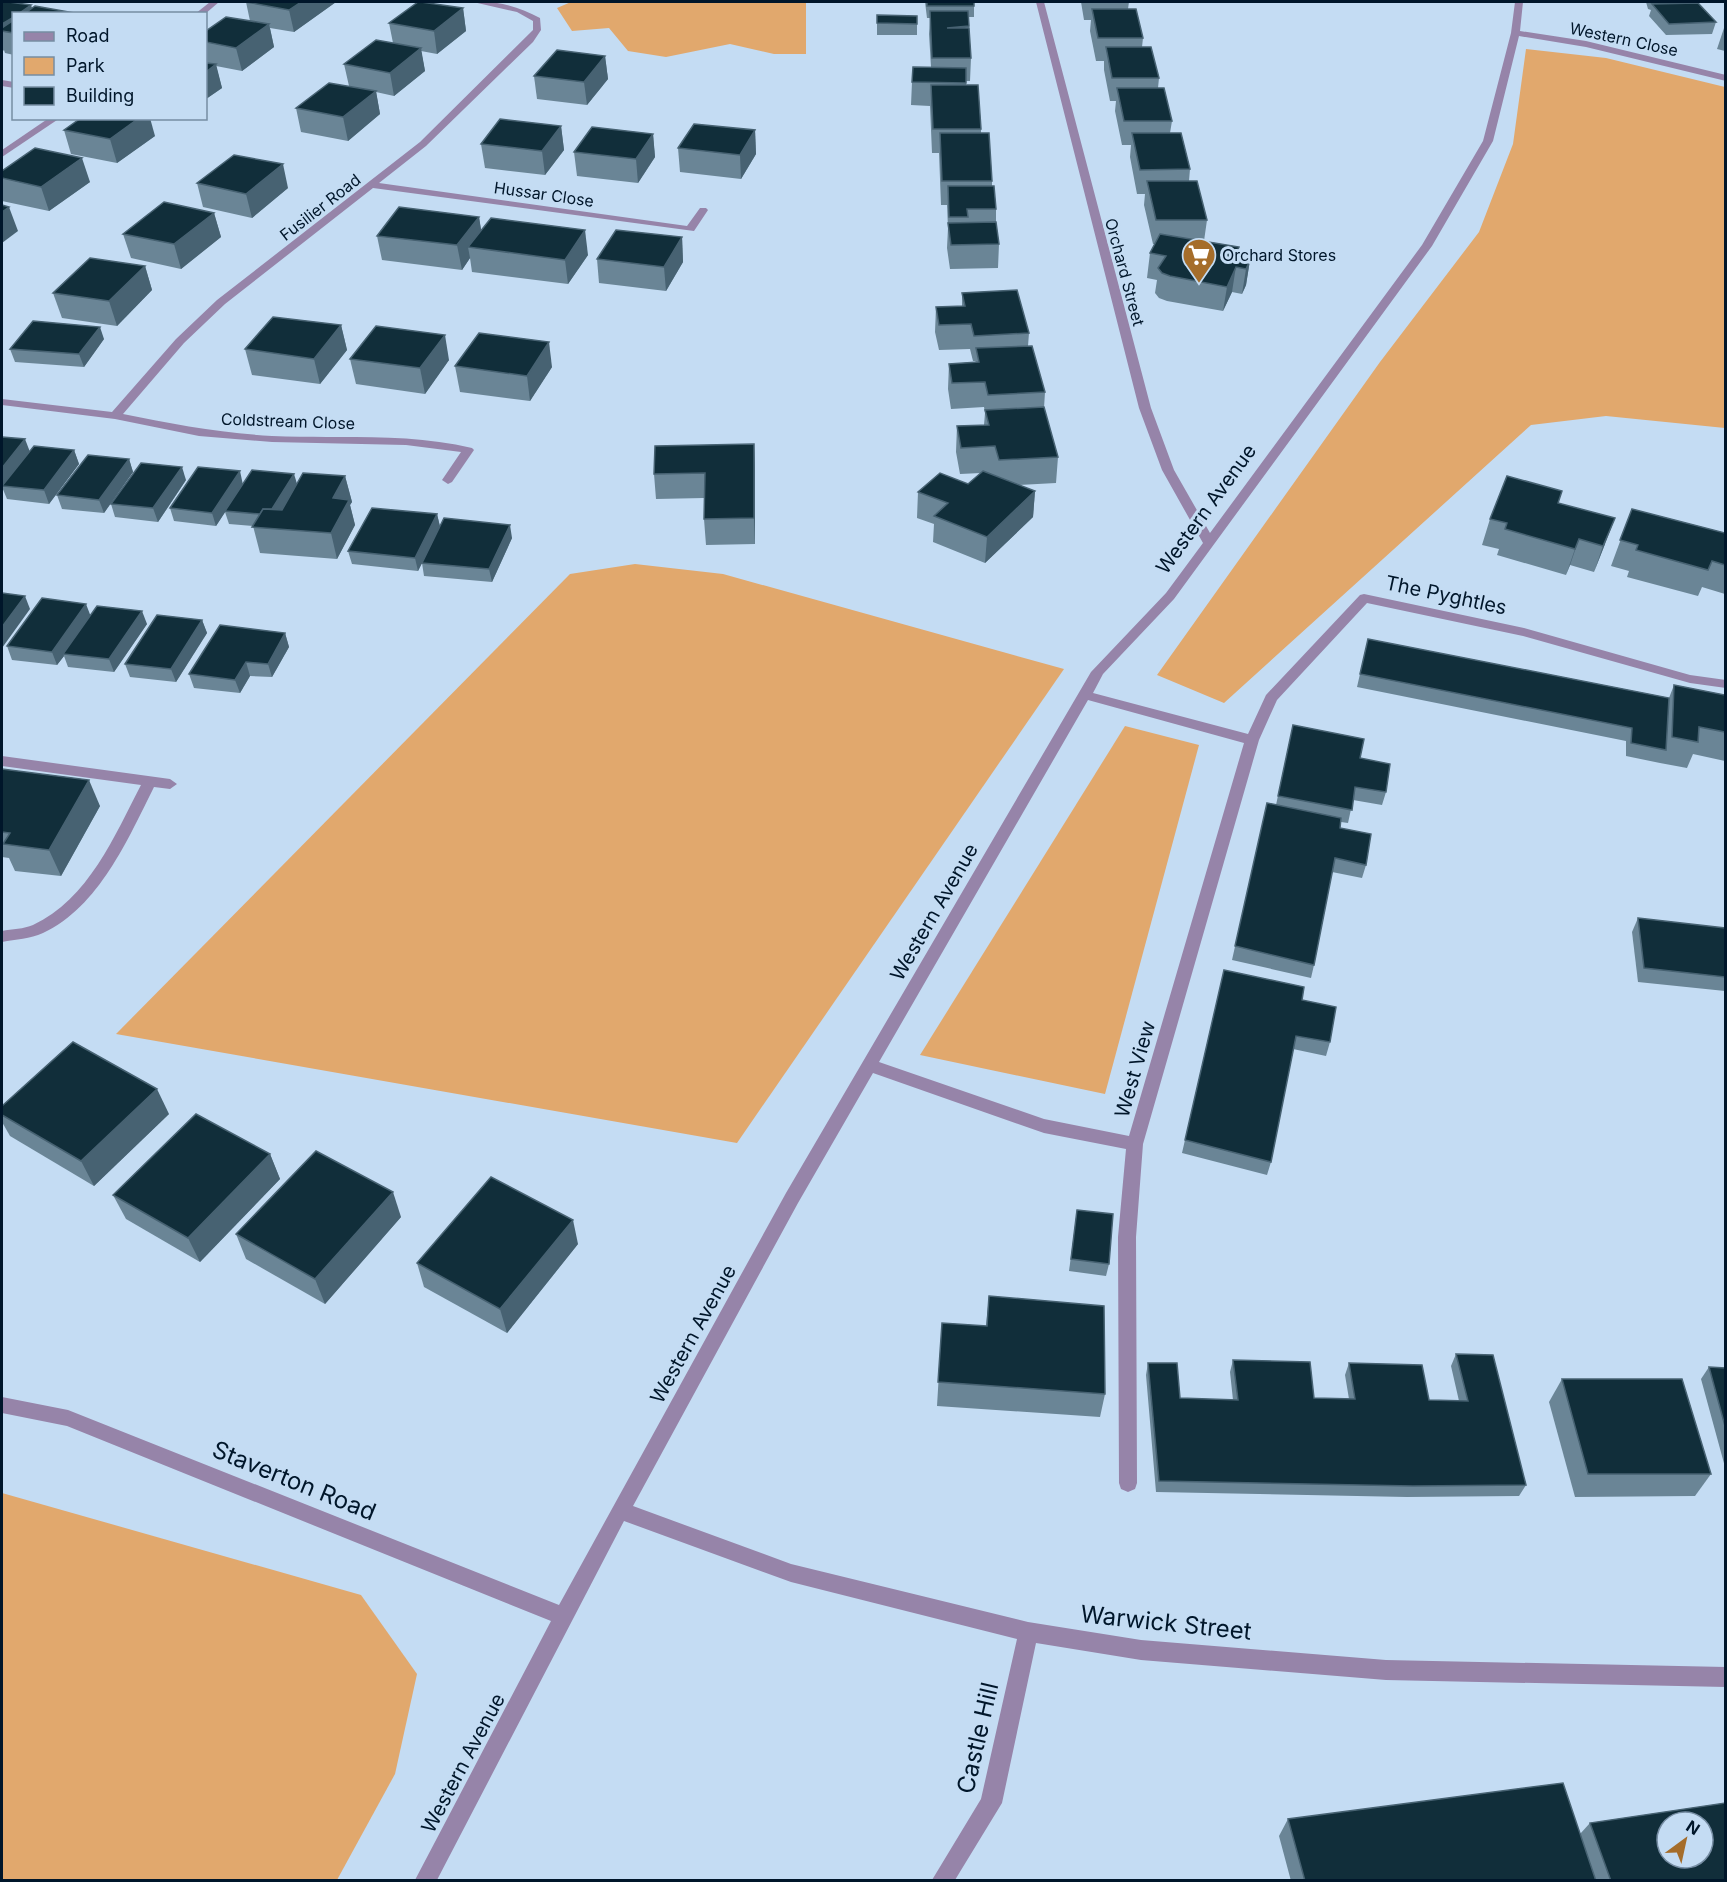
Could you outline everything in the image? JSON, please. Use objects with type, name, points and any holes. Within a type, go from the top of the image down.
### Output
[{"type":"street","points":[[202,12],[215,2]]},
{"type":"street","name":"Fusilier Road","points":[[115,416],[180,341],[221,302],[423,144],[530,40],[537,30],[537,20],[519,10],[477,2]]},
{"type":"street","name":"Orchard Street","points":[[1040,2],[1145,408],[1168,470],[1208,541]]},
{"type":"street","name":"Western Avenue","points":[[426,1881],[620,1510],[869,1065],[1098,672],[1170,596],[1208,541],[1427,246],[1488,141],[1515,33],[1519,2]]},
{"type":"street","name":"Western Close","points":[[1515,33],[1586,44],[1725,78]]},
{"type":"street","points":[[2,154],[53,120]]},
{"type":"street","name":"Hussar Close","points":[[372,185],[690,229],[703,210]]},
{"type":"street","name":"Coldstream Close","points":[[2,402],[115,416],[209,434],[272,439],[406,442],[468,450],[448,480]]},
{"type":"street","name":"The Pyghtles","points":[[1252,740],[1270,698],[1364,598],[1524,632],[1690,679],[1725,684]]},
{"type":"street","points":[[1085,695],[1252,740]]},
{"type":"street","name":"West View","points":[[869,1065],[1044,1126],[1135,1144],[1252,740]]},
{"type":"street","points":[[2,761],[170,784]]},
{"type":"street","points":[[2,936],[37,930],[68,910],[110,857],[150,781]]},
{"type":"street","points":[[1128,1483],[1127,1237],[1135,1144]]},
{"type":"street","name":"Staverton Road","points":[[2,1406],[68,1418],[564,1617]]},
{"type":"street","name":"Warwick Street","points":[[620,1510],[791,1573],[1028,1632],[1141,1650],[1386,1670],[1725,1677]]},
{"type":"street","name":"Castle Hill","points":[[943,1881],[991,1803],[1028,1632]]},
{"type":"green space","points":[[571,2],[806,2],[806,54],[774,54],[730,44],[666,57],[628,51],[609,28],[572,31],[557,8]]},
{"type":"green space","points":[[1526,49],[1606,58],[1725,87],[1725,428],[1606,416],[1531,425],[1224,703],[1157,675],[1380,362],[1479,232],[1513,144]]},
{"type":"green space","points":[[635,564],[723,574],[1064,669],[737,1143],[116,1034],[570,574]]},
{"type":"green space","points":[[1125,726],[1199,745],[1105,1094],[920,1055]]},
{"type":"green space","points":[[2,1493],[361,1595],[417,1674],[395,1774],[337,1880],[2,1880]]},
{"type":"building","points":[[2,2],[31,5],[21,12],[12,12],[12,18],[2,24]]},
{"type":"building","points":[[246,2],[301,2],[289,10]]},
{"type":"building","points":[[418,2],[463,8],[434,31],[389,23]]},
{"type":"building","points":[[927,2],[974,2],[974,6],[927,6]]},
{"type":"building","points":[[1698,3],[1716,22],[1669,24],[1652,4]]},
{"type":"building","points":[[35,6],[69,12],[27,12]]},
{"type":"building","points":[[1092,9],[1136,9],[1143,38],[1098,38]]},
{"type":"building","points":[[930,11],[968,11],[969,26],[947,28],[969,28],[971,58],[932,58]]},
{"type":"building","points":[[877,15],[917,16],[917,24],[877,23]]},
{"type":"building","points":[[226,17],[269,24],[236,48],[207,42],[207,30]]},
{"type":"building","points":[[12,21],[12,33],[2,31],[2,28]]},
{"type":"building","points":[[376,40],[421,48],[390,73],[344,64]]},
{"type":"building","points":[[1106,47],[1151,47],[1159,78],[1112,78]]},
{"type":"building","points":[[557,50],[605,56],[584,82],[534,76]]},
{"type":"building","points":[[207,63],[216,64],[207,71]]},
{"type":"building","points":[[913,67],[966,68],[966,83],[912,82]]},
{"type":"building","points":[[329,83],[376,91],[343,117],[296,108]]},
{"type":"building","points":[[931,85],[978,85],[981,129],[933,129]]},
{"type":"building","points":[[1117,88],[1164,88],[1172,121],[1124,121]]},
{"type":"building","points":[[500,119],[561,126],[542,151],[481,144]]},
{"type":"building","points":[[78,120],[136,120],[110,139],[64,130]]},
{"type":"building","points":[[694,124],[755,130],[740,155],[678,148]]},
{"type":"building","points":[[592,127],[653,134],[636,159],[574,152]]},
{"type":"building","points":[[940,133],[989,133],[992,181],[942,181]]},
{"type":"building","points":[[1132,133],[1181,133],[1190,169],[1140,170]]},
{"type":"building","points":[[35,148],[82,158],[41,187],[2,178],[2,171]]},
{"type":"building","points":[[234,155],[283,164],[246,194],[197,183]]},
{"type":"building","points":[[1147,181],[1197,181],[1207,220],[1156,220]]},
{"type":"building","points":[[948,186],[994,186],[996,209],[967,209],[968,217],[949,217]]},
{"type":"building","points":[[164,202],[214,213],[174,244],[123,234]]},
{"type":"building","points":[[2,205],[9,207],[2,212]]},
{"type":"building","points":[[399,207],[479,217],[457,245],[377,236]]},
{"type":"building","points":[[491,218],[585,230],[565,260],[468,247]]},
{"type":"building","points":[[996,222],[999,244],[951,245],[948,223]]},
{"type":"building","points":[[616,230],[682,237],[664,267],[597,259]]},
{"type":"building","points":[[1160,234],[1239,247],[1234,258],[1250,260],[1246,269],[1236,267],[1227,287],[1170,276],[1162,273],[1158,268],[1166,256],[1150,253]]},
{"type":"building","points":[[90,258],[145,266],[109,301],[53,293]]},
{"type":"building","points":[[1017,290],[1029,333],[974,336],[971,324],[939,325],[936,307],[965,306],[962,293]]},
{"type":"building","points":[[273,317],[341,325],[314,359],[245,349]]},
{"type":"building","points":[[33,321],[100,327],[79,354],[10,349]]},
{"type":"building","points":[[376,326],[445,335],[420,368],[350,359]]},
{"type":"building","points":[[479,333],[549,342],[527,376],[455,366]]},
{"type":"building","points":[[1032,346],[1045,392],[988,395],[985,382],[952,383],[949,364],[979,362],[976,348]]},
{"type":"building","points":[[1044,407],[1058,457],[999,460],[995,446],[961,448],[957,426],[989,425],[985,410]]},
{"type":"building","points":[[2,437],[25,439],[2,468]]},
{"type":"building","points":[[754,444],[754,518],[704,519],[705,473],[654,474],[655,446]]},
{"type":"building","points":[[34,446],[74,450],[44,490],[2,486]]},
{"type":"building","points":[[88,455],[129,459],[99,500],[57,495]]},
{"type":"building","points":[[141,463],[182,467],[153,508],[111,504]]},
{"type":"building","points":[[198,467],[240,471],[212,513],[170,508]]},
{"type":"building","points":[[252,470],[294,474],[272,509],[263,509],[260,514],[225,511]]},
{"type":"building","points":[[983,471],[1035,491],[987,537],[934,516],[948,503],[918,492],[940,473],[968,484]]},
{"type":"building","points":[[303,473],[345,476],[333,498],[349,500],[331,533],[252,527],[263,509],[282,510]]},
{"type":"building","points":[[1507,476],[1562,491],[1558,503],[1615,518],[1603,546],[1579,539],[1575,549],[1505,529],[1507,523],[1490,519]]},
{"type":"building","points":[[372,508],[437,514],[415,558],[348,551]]},
{"type":"building","points":[[1632,509],[1725,533],[1725,565],[1712,561],[1708,570],[1636,550],[1638,545],[1620,540]]},
{"type":"building","points":[[444,518],[510,525],[489,569],[422,563]]},
{"type":"building","points":[[2,593],[25,596],[2,627]]},
{"type":"building","points":[[42,598],[86,604],[52,652],[7,646]]},
{"type":"building","points":[[97,606],[142,611],[109,659],[63,654]]},
{"type":"building","points":[[157,615],[202,620],[171,669],[125,664]]},
{"type":"building","points":[[220,625],[285,633],[268,664],[246,662],[235,680],[189,674]]},
{"type":"building","points":[[1368,639],[1669,698],[1666,750],[1631,743],[1632,728],[1360,674]]},
{"type":"building","points":[[1674,685],[1725,695],[1725,732],[1699,727],[1698,742],[1672,737]]},
{"type":"building","points":[[1293,725],[1364,739],[1360,758],[1390,764],[1386,792],[1355,787],[1352,810],[1278,796]]},
{"type":"building","points":[[2,769],[89,780],[49,850],[3,844],[10,833],[2,832]]},
{"type":"building","points":[[1267,803],[1341,818],[1340,828],[1371,834],[1366,865],[1335,858],[1314,965],[1235,946]]},
{"type":"building","points":[[1638,918],[1725,928],[1725,977],[1644,968]]},
{"type":"building","points":[[1224,970],[1304,987],[1302,1000],[1336,1007],[1330,1042],[1296,1036],[1271,1162],[1185,1140]]},
{"type":"building","points":[[73,1042],[157,1089],[81,1161],[2,1115],[2,1106]]},
{"type":"building","points":[[196,1114],[270,1154],[188,1238],[113,1195]]},
{"type":"building","points":[[316,1151],[393,1192],[315,1279],[236,1234]]},
{"type":"building","points":[[491,1177],[573,1220],[500,1309],[417,1263]]},
{"type":"building","points":[[1077,1210],[1113,1214],[1109,1264],[1071,1259]]},
{"type":"building","points":[[989,1296],[1104,1306],[1105,1394],[938,1382],[942,1323],[987,1326]]},
{"type":"building","points":[[1456,1354],[1493,1355],[1526,1485],[1413,1486],[1159,1481],[1148,1363],[1177,1363],[1180,1398],[1238,1400],[1233,1360],[1310,1362],[1314,1398],[1355,1399],[1349,1363],[1422,1365],[1429,1400],[1468,1401]]},
{"type":"building","points":[[1709,1367],[1725,1368],[1725,1426]]},
{"type":"building","points":[[1562,1379],[1682,1379],[1711,1474],[1588,1474]]},
{"type":"building","points":[[1563,1783],[1596,1881],[1305,1881],[1288,1819]]},
{"type":"building","points":[[1725,1803],[1725,1881],[1611,1881],[1590,1823],[1655,1813],[1655,1870],[1715,1870],[1715,1810],[1678,1810]]},
{"type":"place","name":"Orchard Stores","points":[[1199,284]]}]
